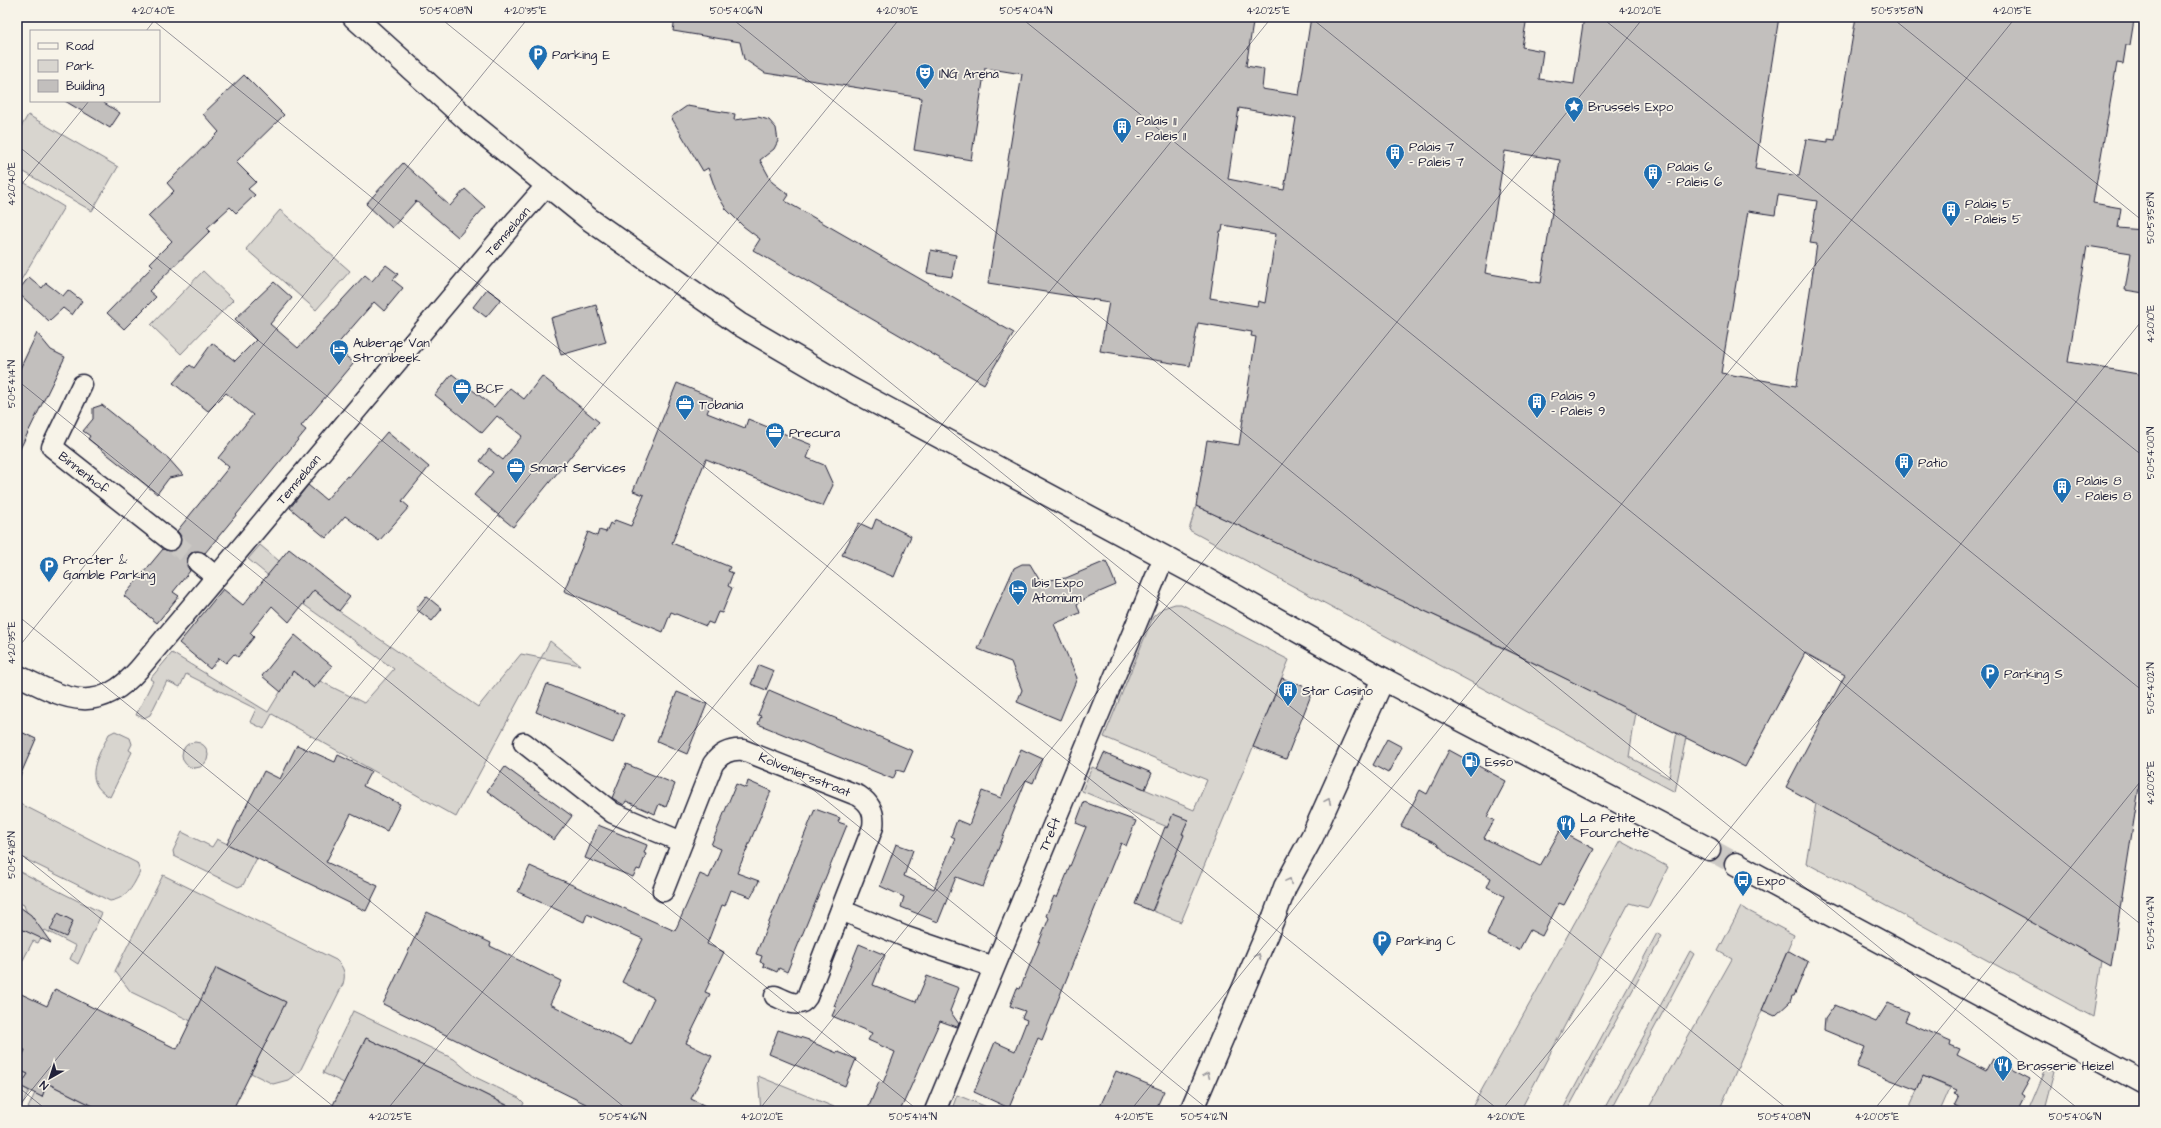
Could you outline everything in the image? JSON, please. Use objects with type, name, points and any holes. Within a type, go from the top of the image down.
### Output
[{"type":"main road","points":[[354,17],[433,91],[589,219],[739,324],[784,351],[961,449],[1164,557],[1383,679],[1709,849]]},
{"type":"main road","points":[[1191,1111],[1286,887],[1312,837],[1383,679]]},
{"type":"main road","points":[[1736,864],[2144,1083]]},
{"type":"street","name":"Temselaan","points":[[17,675],[68,697],[89,700],[109,694],[122,687],[547,185]]},
{"type":"street","name":"Binnenhof","points":[[82,385],[52,447],[170,540]]},
{"type":"street","name":"Treft","points":[[935,1111],[1164,557]]},
{"type":"street","points":[[198,562],[215,576]]},
{"type":"street","points":[[524,743],[612,813],[682,842]]},
{"type":"street","name":"Kolveniersstraat","points":[[663,891],[713,764],[719,757],[734,749],[743,750],[859,796],[871,808],[874,818],[873,828],[805,1000],[794,1004],[775,996]]},
{"type":"street","points":[[841,910],[906,937],[994,967]]},
{"type":"green space","points":[[28,115],[118,167],[92,211],[17,168],[17,134]]},
{"type":"green space","points":[[20,180],[64,207],[17,287],[17,185]]},
{"type":"green space","points":[[280,210],[350,271],[316,310],[246,249]]},
{"type":"green space","points":[[203,271],[233,300],[181,354],[151,325]]},
{"type":"green space","points":[[1196,506],[1385,592],[1636,712],[1629,757],[1669,778],[1677,732],[1686,737],[1675,792],[1189,530]]},
{"type":"green space","points":[[260,545],[339,611],[478,707],[521,654],[541,658],[456,817],[272,714],[264,729],[250,722],[256,709],[186,674],[180,687],[167,681],[150,715],[144,718],[136,715],[153,681],[150,679],[172,653],[268,712],[293,671],[314,688],[320,681],[364,703],[394,669],[303,604],[248,559]]},
{"type":"green space","points":[[1175,604],[1181,604],[1289,660],[1181,922],[1153,911],[1184,834],[1082,791],[1092,767],[1194,810],[1207,780],[1104,737],[1153,617],[1163,608]]},
{"type":"green space","points":[[550,641],[580,665],[541,658]]},
{"type":"green space","points":[[115,731],[130,738],[132,744],[129,750],[132,752],[110,797],[101,791],[96,783],[94,767],[109,734]]},
{"type":"green space","points":[[195,742],[204,746],[208,755],[204,764],[195,768],[186,764],[182,755],[186,746]]},
{"type":"green space","points":[[17,802],[137,863],[140,872],[129,891],[121,897],[110,901],[17,855]]},
{"type":"green space","points":[[1816,803],[2102,961],[2093,1017],[1806,863]]},
{"type":"green space","points":[[182,832],[212,847],[217,839],[257,858],[243,885],[238,887],[174,856],[173,851]]},
{"type":"green space","points":[[1620,841],[1668,867],[1648,908],[1629,903],[1520,1111],[1470,1111]]},
{"type":"green space","points":[[17,870],[102,913],[78,964],[70,959],[76,946],[45,930],[38,943],[33,941],[23,960],[17,963],[17,927],[33,934],[34,923],[24,905],[17,902]]},
{"type":"green space","points":[[163,875],[336,960],[341,965],[344,971],[343,984],[300,1071],[288,1080],[273,1084],[251,1073],[285,1002],[217,968],[191,1021],[131,992],[115,971]]},
{"type":"green space","points":[[1741,907],[1794,935],[1719,1111],[1647,1111],[1732,959],[1718,951]]},
{"type":"green space","points":[[1657,933],[1662,936],[1567,1111],[1562,1111]]},
{"type":"green space","points":[[1690,951],[1694,954],[1610,1111],[1603,1111]]},
{"type":"green space","points":[[353,1011],[454,1059],[475,1077],[519,1098],[524,1103],[520,1111],[366,1038],[344,1083],[323,1073]]},
{"type":"green space","points":[[17,1046],[25,1050],[17,1067]]},
{"type":"green space","points":[[2047,1066],[2054,1071],[2044,1109],[2047,1111],[2028,1111]]},
{"type":"green space","points":[[17,1069],[28,1074],[21,1086],[29,1091],[22,1105],[17,1103]]},
{"type":"green space","points":[[758,1076],[844,1111],[761,1111]]},
{"type":"green space","points":[[1923,1076],[1950,1088],[1940,1111],[1908,1111]]},
{"type":"green space","points":[[47,1083],[103,1111],[34,1111],[28,1108],[35,1093],[42,1097]]},
{"type":"green space","points":[[957,1095],[997,1111],[967,1111],[957,1107],[952,1109]]},
{"type":"building","points":[[675,17],[1254,17],[1246,66],[1264,69],[1262,89],[1299,95],[1311,17],[1527,17],[1522,47],[1543,51],[1539,79],[1574,84],[1584,17],[1779,17],[1755,169],[1799,176],[1806,139],[1828,142],[1828,139],[1835,140],[1856,17],[2118,17],[2134,20],[2130,45],[2126,45],[2123,64],[2117,63],[2093,203],[2121,208],[2118,228],[2144,230],[2144,293],[2125,290],[2131,253],[2087,246],[2068,362],[2144,375],[2144,756],[2111,966],[1786,787],[1845,675],[1805,653],[1745,767],[1477,635],[1196,506],[1207,440],[1239,445],[1256,337],[1251,336],[1252,332],[1198,323],[1190,366],[1100,351],[1109,302],[988,283],[1022,74],[985,68],[971,160],[914,150],[922,98],[765,73],[744,59],[740,42],[673,31]],"holes":[[[1239,108],[1296,118],[1284,190],[1228,179]],[[1505,151],[1560,160],[1541,283],[1485,273]],[[1778,195],[1817,201],[1810,243],[1817,244],[1796,386],[1721,373],[1748,211],[1775,215]],[[1223,225],[1276,234],[1265,303],[1258,301],[1257,306],[1210,298],[1220,231],[1222,231]]]},
{"type":"building","points":[[244,75],[284,115],[236,162],[256,182],[248,189],[255,195],[236,213],[230,207],[207,228],[210,231],[149,291],[156,297],[124,329],[107,313],[153,266],[150,263],[172,241],[148,216],[174,191],[167,183],[219,132],[203,114]]},
{"type":"building","points":[[67,102],[104,102],[120,113],[110,128]]},
{"type":"building","points":[[687,106],[735,114],[734,120],[758,117],[769,120],[776,128],[778,141],[774,149],[760,160],[772,182],[789,195],[785,201],[1014,333],[984,384],[753,250],[760,239],[743,226],[726,209],[717,194],[708,168],[703,171],[671,117]]},
{"type":"building","points":[[403,163],[450,206],[465,189],[485,207],[458,237],[416,201],[392,228],[366,204]]},
{"type":"building","points":[[931,250],[956,255],[952,277],[927,273]]},
{"type":"building","points":[[386,265],[398,274],[393,280],[403,288],[384,311],[374,302],[335,347],[354,363],[301,426],[306,430],[205,553],[194,551],[189,555],[187,566],[190,571],[173,592],[179,596],[157,623],[124,596],[163,549],[169,551],[175,550],[179,547],[181,536],[177,531],[229,467],[218,458],[253,415],[226,393],[208,411],[173,383],[190,365],[194,368],[212,343],[235,361],[256,340],[235,319],[274,282],[292,298],[270,324],[298,348],[365,275],[372,281]]},
{"type":"building","points":[[29,277],[42,288],[46,283],[63,296],[68,290],[82,301],[72,315],[63,308],[49,321],[17,292]]},
{"type":"building","points":[[487,289],[501,299],[486,317],[473,307]]},
{"type":"building","points":[[596,305],[606,342],[561,355],[551,318]]},
{"type":"building","points":[[37,333],[51,350],[65,357],[17,455],[17,375]]},
{"type":"building","points":[[452,374],[494,407],[510,388],[524,399],[542,376],[599,422],[513,527],[474,495],[493,472],[480,461],[489,449],[503,460],[522,436],[497,416],[482,433],[435,395]]},
{"type":"building","points":[[677,383],[713,398],[707,413],[745,428],[748,419],[812,445],[807,458],[824,465],[833,485],[823,506],[706,459],[672,543],[730,567],[728,571],[733,573],[728,586],[732,588],[722,613],[718,612],[713,624],[708,622],[706,626],[671,612],[663,632],[564,591],[588,532],[597,536],[599,530],[606,532],[610,523],[613,525],[615,520],[631,526],[644,495],[633,491]]},
{"type":"building","points":[[102,405],[168,458],[183,475],[169,478],[157,494],[88,439],[90,436],[83,431],[93,419],[93,408]]},
{"type":"building","points":[[387,432],[429,467],[402,501],[409,507],[379,541],[345,516],[326,538],[290,508],[308,485],[326,500],[347,476],[349,477]]},
{"type":"building","points":[[876,519],[911,536],[894,577],[842,555],[859,523],[872,529]]},
{"type":"building","points":[[289,549],[350,597],[339,611],[314,590],[289,622],[272,606],[250,633],[254,637],[238,657],[234,654],[226,663],[219,658],[210,669],[179,643],[223,589],[243,605]]},
{"type":"building","points":[[1106,561],[1116,585],[1090,596],[1077,604],[1080,613],[1054,624],[1077,678],[1060,720],[1017,702],[1022,690],[1011,662],[978,649],[1014,568],[1022,564],[1030,564],[1040,581],[1066,578]]},
{"type":"building","points":[[426,596],[442,609],[432,621],[416,609]]},
{"type":"building","points":[[295,635],[332,666],[314,688],[293,671],[281,692],[262,676]]},
{"type":"building","points":[[759,665],[774,671],[766,690],[751,684]]},
{"type":"building","name":"Star Casino","points":[[1282,678],[1313,690],[1286,759],[1253,747]]},
{"type":"building","points":[[547,684],[624,715],[613,743],[536,712]]},
{"type":"building","points":[[769,690],[913,751],[904,772],[897,770],[893,779],[758,724],[761,716],[758,715]]},
{"type":"building","points":[[677,692],[707,704],[687,754],[657,741]]},
{"type":"building","points":[[17,730],[36,739],[17,783]]},
{"type":"building","points":[[1387,739],[1402,747],[1388,773],[1373,765]]},
{"type":"building","points":[[297,745],[335,762],[338,755],[371,771],[363,786],[400,804],[387,831],[351,814],[326,862],[378,886],[366,911],[227,844],[264,771],[280,779]]},
{"type":"building","points":[[1021,749],[1043,759],[1033,783],[1026,780],[983,887],[956,877],[938,922],[901,907],[904,897],[880,886],[896,844],[913,850],[904,876],[934,889],[955,838],[951,836],[957,820],[969,825],[982,791],[1001,798]]},
{"type":"building","points":[[1449,750],[1506,781],[1487,817],[1494,820],[1484,838],[1540,866],[1560,831],[1594,849],[1564,905],[1559,903],[1542,936],[1530,930],[1519,950],[1487,935],[1504,896],[1487,887],[1491,878],[1451,857],[1436,843],[1401,826],[1420,790],[1427,794]]},
{"type":"building","points":[[1104,753],[1152,773],[1145,789],[1097,769]]},
{"type":"building","points":[[626,764],[675,784],[666,807],[659,804],[655,814],[626,801],[624,805],[612,798]]},
{"type":"building","points":[[505,767],[572,816],[554,840],[487,791]]},
{"type":"building","points":[[748,781],[771,791],[737,873],[759,881],[751,897],[731,890],[725,906],[722,905],[707,944],[724,952],[705,992],[710,994],[686,1043],[712,1056],[691,1099],[716,1111],[600,1111],[383,1004],[427,912],[491,943],[490,946],[561,981],[550,1004],[631,1045],[654,998],[622,982],[643,939],[587,914],[584,922],[518,892],[530,866],[675,931],[700,874],[709,878],[721,849],[711,845],[736,784],[746,788]]},
{"type":"building","points":[[1084,802],[1136,821],[1126,846],[1121,843],[1042,1040],[1038,1038],[1009,1108],[974,1092],[995,1042],[1015,1051],[1027,1020],[1022,1018],[1025,1011],[1010,1006],[1017,988],[1020,989],[1049,918],[1046,916],[1054,896],[1057,898],[1086,827],[1076,823]]},
{"type":"building","points":[[815,809],[840,818],[838,822],[847,825],[787,972],[779,968],[777,972],[763,966],[764,963],[760,962],[762,956],[756,954]]},
{"type":"building","points":[[1173,814],[1188,820],[1182,834],[1184,835],[1152,911],[1135,904],[1165,827],[1167,828]]},
{"type":"building","points":[[598,825],[647,845],[644,853],[646,854],[640,870],[637,869],[633,877],[585,858]]},
{"type":"building","points":[[17,905],[31,915],[51,943],[17,927]]},
{"type":"building","points":[[58,913],[73,921],[66,937],[50,930]]},
{"type":"building","points":[[859,944],[885,955],[873,985],[916,1002],[927,976],[959,988],[950,1011],[959,1024],[957,1027],[940,1021],[900,1111],[867,1111],[879,1082],[883,1083],[895,1052],[868,1040],[872,1033],[832,1016],[836,1007],[834,1006]]},
{"type":"building","points":[[1789,951],[1808,962],[1794,996],[1792,996],[1790,1002],[1775,1016],[1762,1010],[1787,952]]},
{"type":"building","points":[[216,968],[286,1002],[232,1111],[103,1111],[47,1083],[42,1097],[20,1086],[28,1074],[17,1069],[25,1050],[17,1046],[17,992],[47,1006],[55,989],[177,1049]]},
{"type":"building","points":[[1888,1003],[1909,1012],[1905,1021],[1951,1041],[1950,1045],[1960,1049],[1957,1055],[1986,1070],[1992,1059],[2030,1079],[2021,1095],[2024,1097],[2017,1111],[1964,1111],[1954,1106],[1959,1096],[1954,1094],[1957,1090],[1923,1076],[1917,1090],[1857,1067],[1865,1047],[1824,1030],[1825,1019],[1835,1005],[1876,1022]]},
{"type":"building","points":[[778,1030],[809,1040],[837,1053],[838,1052],[856,1059],[845,1086],[769,1054]]},
{"type":"building","points":[[366,1038],[464,1084],[518,1111],[330,1111]]},
{"type":"building","points":[[1116,1071],[1164,1091],[1155,1111],[1098,1111]]},
{"type":"tunnel","points":[[170,540],[198,562]]},
{"type":"tunnel","points":[[1709,849],[1736,864]]},
{"type":"place","name":"Parking E","points":[[538,71]]},
{"type":"place","name":"ING Arena","points":[[925,90]]},
{"type":"place","name":"Brussels Expo","points":[[1574,123]]},
{"type":"place","name":"Palais 11 - Paleis 11","points":[[1122,144]]},
{"type":"place","name":"Palais 7 - Paleis 7","points":[[1395,170]]},
{"type":"place","name":"Palais 6 - Paleis 6","points":[[1653,190]]},
{"type":"place","name":"Palais 5 - Paleis 5","points":[[1951,227]]},
{"type":"place","name":"Auberge Van Strombeek","points":[[339,366]]},
{"type":"place","name":"BCF","points":[[462,405]]},
{"type":"place","name":"Palais 9 - Paleis 9","points":[[1537,419]]},
{"type":"place","name":"Tobania","points":[[685,421]]},
{"type":"place","name":"Precura","points":[[775,449]]},
{"type":"place","name":"Patio","points":[[1904,479]]},
{"type":"place","name":"Smart Services","points":[[516,484]]},
{"type":"place","name":"Palais 8 - Paleis 8","points":[[2062,504]]},
{"type":"place","name":"Procter & Gamble Parking","points":[[49,583]]},
{"type":"place","name":"Ibis Expo Atomium","points":[[1018,606]]},
{"type":"place","name":"Parking S","points":[[1990,690]]},
{"type":"place","name":"Star Casino","points":[[1288,707]]},
{"type":"place","name":"Esso","points":[[1471,778]]},
{"type":"place","name":"La Petite Fourchette","points":[[1566,841]]},
{"type":"place","name":"Expo","points":[[1743,897]]},
{"type":"place","name":"Parking C","points":[[1382,957]]},
{"type":"place","name":"Brasserie Heizel","points":[[2003,1082]]}]
